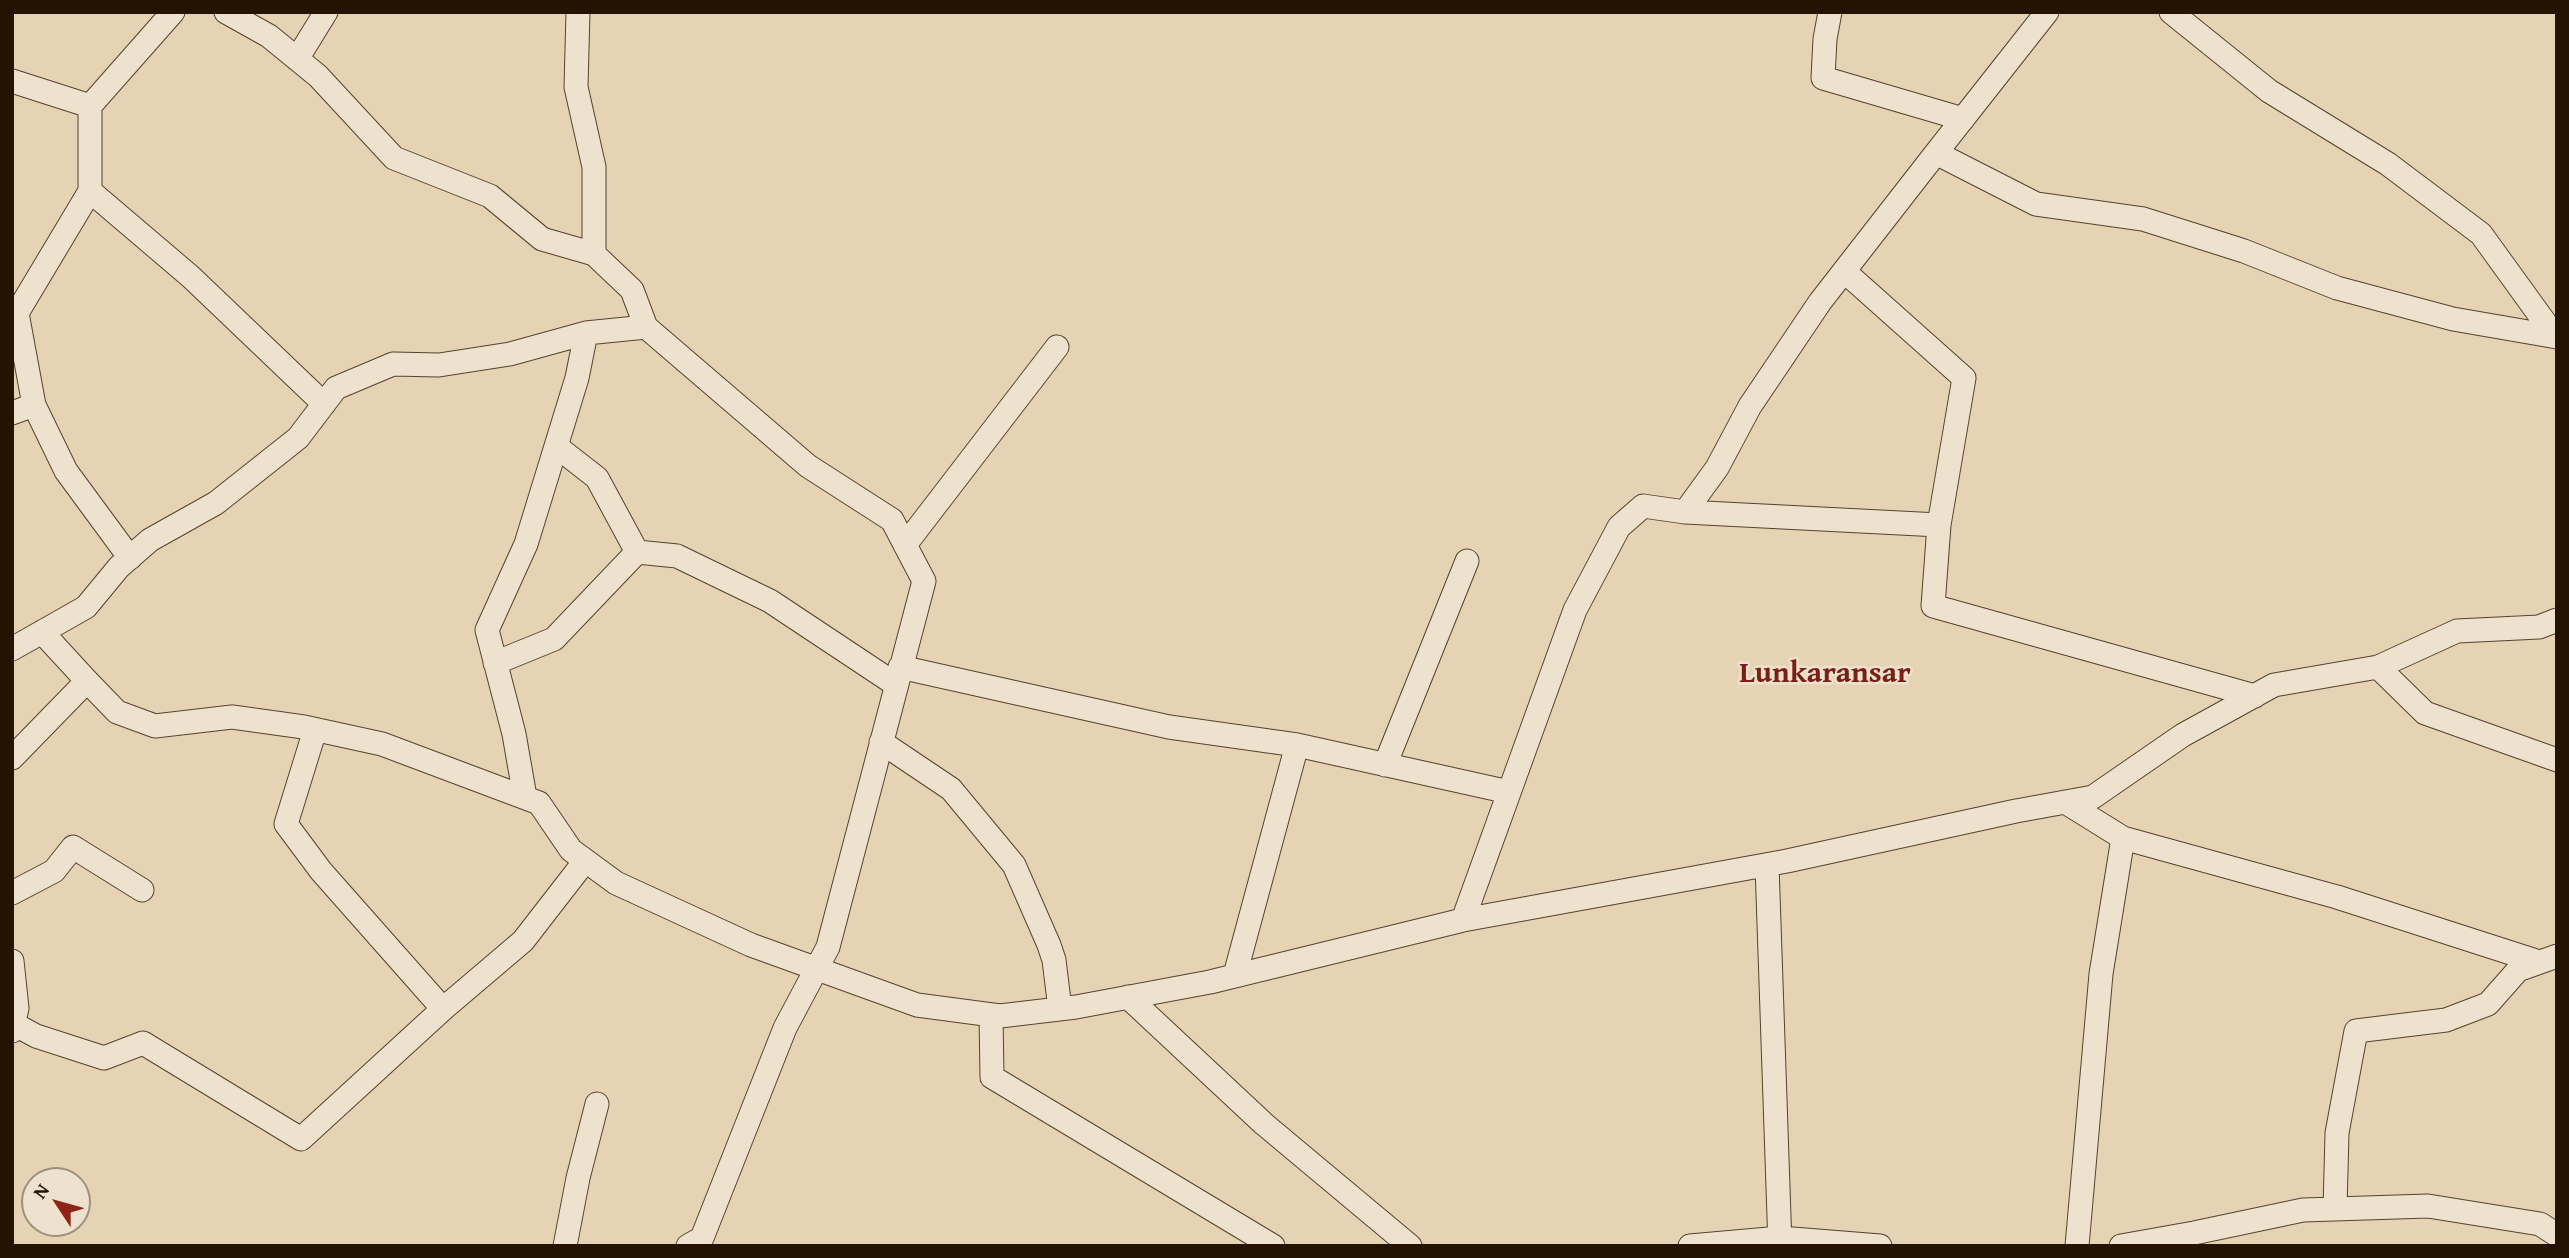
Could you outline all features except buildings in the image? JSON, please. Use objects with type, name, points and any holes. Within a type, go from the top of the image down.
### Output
[{"type":"street","points":[[130,558],[66,471],[34,405],[14,307],[90,191],[90,106],[173,12]]},
{"type":"street","points":[[226,12],[269,36],[327,85],[394,158],[490,196],[542,239],[594,254],[632,290],[646,327],[808,466],[892,520],[924,581],[828,947],[785,1028],[702,1238],[688,1246]]},
{"type":"street","points":[[297,59],[326,12]]},
{"type":"street","points":[[578,12],[576,87],[594,167],[594,254]]},
{"type":"street","points":[[1830,12],[1825,39],[1823,78],[1963,119]]},
{"type":"street","points":[[1685,512],[1717,468],[1750,406],[1844,271],[2047,12]]},
{"type":"street","points":[[2171,12],[2269,91],[2388,164],[2481,234],[2555,336]]},
{"type":"street","points":[[12,81],[90,106]]},
{"type":"street","points":[[1936,153],[2036,204],[2143,219],[2244,251],[2337,288],[2453,319],[2555,336]]},
{"type":"street","points":[[90,191],[191,277],[324,404]]},
{"type":"street","points":[[1844,271],[1964,378],[1939,525],[1933,606],[2255,696]]},
{"type":"street","points":[[12,649],[86,607],[119,567],[150,540],[216,503],[298,438],[337,388],[393,364],[439,365],[510,354],[586,333],[646,327]]},
{"type":"street","points":[[525,797],[514,734],[487,630],[526,544],[577,378],[586,333]]},
{"type":"street","points":[[905,544],[1057,347]]},
{"type":"street","points":[[12,413],[34,405]]},
{"type":"street","points":[[556,446],[597,478],[637,552]]},
{"type":"street","points":[[1463,920],[1575,610],[1619,527],[1643,506],[1685,512],[1939,525]]},
{"type":"street","points":[[637,552],[677,555],[770,601],[897,676],[1169,727],[1297,746],[1509,792]]},
{"type":"street","points":[[495,663],[554,639],[637,552]]},
{"type":"street","points":[[1385,765],[1467,561]]},
{"type":"street","points":[[42,632],[117,712],[155,726],[232,717],[382,744],[539,803],[571,850],[616,883],[751,945],[917,1005],[1000,1016],[1128,998],[1463,920],[1767,865],[2093,797],[2183,734],[2274,685],[2378,667],[2457,631],[2539,627],[2557,620]]},
{"type":"street","points":[[2378,667],[2425,713],[2557,760]]},
{"type":"street","points":[[12,758],[87,681]]},
{"type":"street","points":[[315,730],[286,824],[321,871],[443,1009]]},
{"type":"street","points":[[881,742],[951,789],[1014,865],[1054,960],[1060,1009]]},
{"type":"street","points":[[1236,975],[1297,746]]},
{"type":"street","points":[[2065,802],[2123,838],[2548,959]]},
{"type":"street","points":[[2077,1246],[2101,974],[2123,838]]},
{"type":"street","points":[[12,892],[54,872],[73,847],[142,890]]},
{"type":"street","points":[[12,961],[18,1008],[13,1028],[104,1058],[143,1043],[301,1139],[443,1009],[523,941],[585,861]]},
{"type":"street","points":[[1767,865],[1780,1242]]},
{"type":"street","points":[[2334,1209],[2337,1133],[2356,1031],[2446,1020],[2488,1004],[2518,970],[2548,959]]},
{"type":"street","points":[[1128,998],[1264,1124],[1410,1246]]},
{"type":"street","points":[[991,1015],[992,1077],[1273,1246]]},
{"type":"street","points":[[565,1246],[578,1178],[597,1104]]},
{"type":"street","points":[[2121,1246],[2303,1210],[2428,1206],[2540,1224],[2557,1235]]},
{"type":"street","points":[[1690,1246],[1780,1242],[1880,1246]]},
{"type":"district","name":"Lunkaransar","points":[[1825,674]]}]
